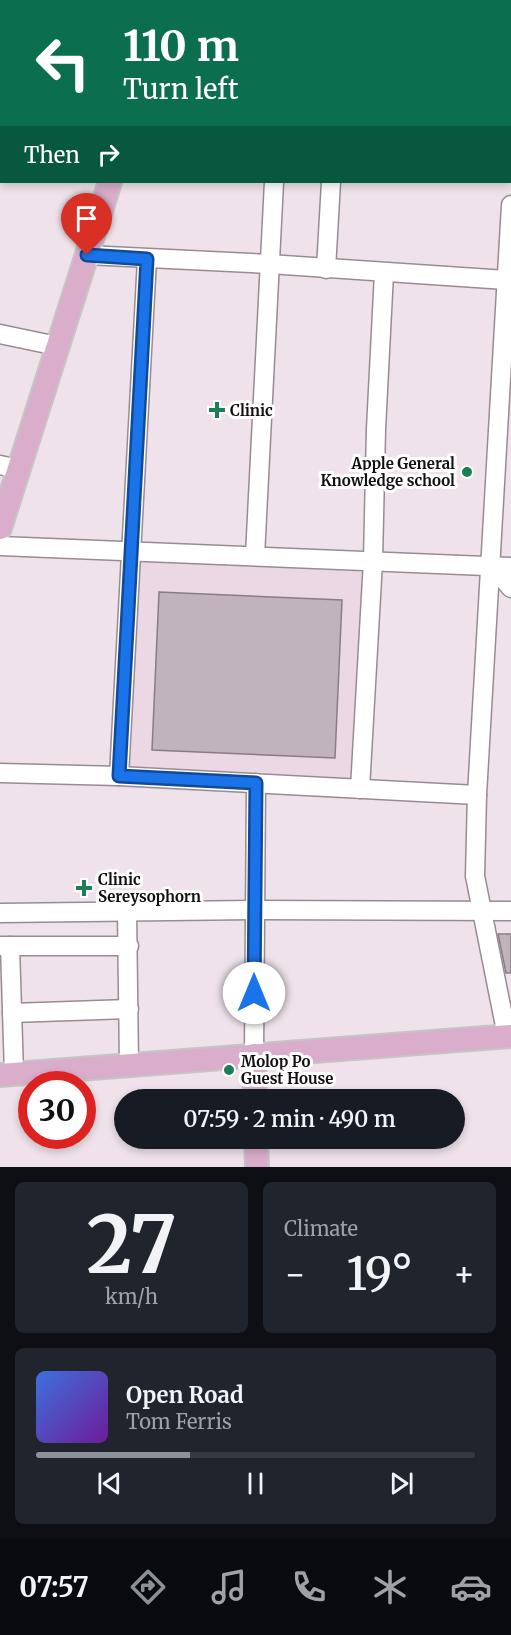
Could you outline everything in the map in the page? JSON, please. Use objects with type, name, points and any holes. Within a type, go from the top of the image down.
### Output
[{"type":"main road","points":[[0,528],[9,467],[57,346],[110,183]]},
{"type":"main road","points":[[4,1074],[509,1036]]},
{"type":"main road","points":[[254,1055],[255,1089]]},
{"type":"main road","points":[[256,1149],[257,1167]]},
{"type":"street","points":[[255,556],[274,183]]},
{"type":"street","points":[[326,269],[331,183]]},
{"type":"street","points":[[509,1036],[475,876],[477,795],[492,566],[511,205]]},
{"type":"street","points":[[87,255],[269,264],[506,280]]},
{"type":"street","points":[[119,776],[147,259]]},
{"type":"street","points":[[360,789],[373,561],[376,429],[384,273]]},
{"type":"street","points":[[0,334],[57,346]]},
{"type":"street","points":[[0,546],[511,567]]},
{"type":"street","points":[[492,566],[511,588]]},
{"type":"street","points":[[0,773],[119,776],[477,795]]},
{"type":"street","points":[[254,1055],[256,783]]},
{"type":"street","points":[[0,914],[254,910],[511,910]]},
{"type":"street","points":[[127,912],[129,1065]]},
{"type":"street","points":[[4,1074],[12,1013],[5,946],[129,946]]},
{"type":"street","points":[[12,1013],[129,1009]]},
{"type":"shaded area","points":[[122,542],[378,551],[367,799],[108,787]]},
{"type":"building","points":[[159,592],[342,600],[335,758],[152,750]]},
{"type":"building","points":[[498,934],[511,934],[511,973],[506,973]]},
{"type":"place","name":"Clinic","points":[[217,410]]},
{"type":"place","name":"Apple General Knowledge school","points":[[467,472]]},
{"type":"place","name":"Clinic Sereysophorn","points":[[84,888]]},
{"type":"place","name":"Molop Po Guest House","points":[[229,1070]]},
{"type":"route","points":[[87,255],[147,259],[119,776],[256,783],[254,993]]}]
